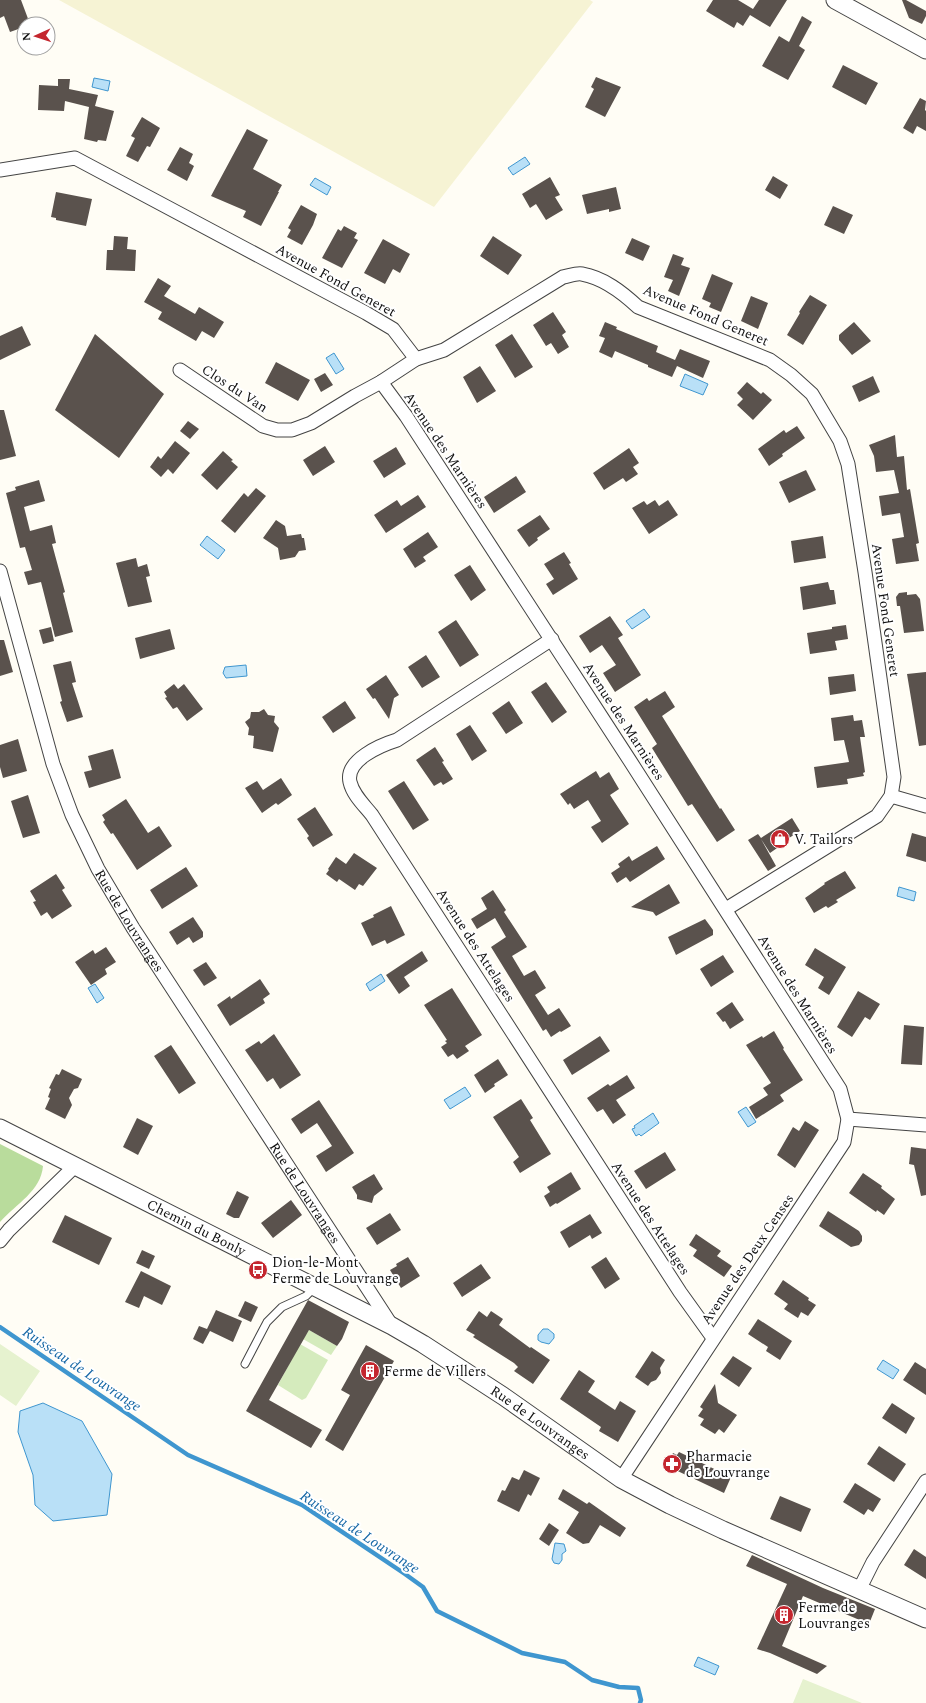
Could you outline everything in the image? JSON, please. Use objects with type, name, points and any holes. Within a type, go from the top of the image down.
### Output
[{"type":"street","points":[[835,0],[926,50]]},
{"type":"street","name":"Avenue Fond Generet","points":[[0,170],[75,158],[393,329],[416,359],[444,350],[563,276],[580,274],[603,281],[624,293],[638,306],[770,360],[791,375],[812,394],[829,420],[840,441],[848,464],[894,776],[891,796],[877,816],[726,909]]},
{"type":"street","points":[[381,382],[416,359]]},
{"type":"street","name":"Clos du Van","points":[[180,370],[262,426],[278,430],[292,430],[311,423],[381,382]]},
{"type":"street","name":"Avenue des Marnières","points":[[381,382],[406,416],[552,639],[726,909],[840,1090],[848,1119]]},
{"type":"street","name":"Rue de Louvranges","points":[[0,571],[53,764],[72,815],[98,869],[133,928],[392,1326],[423,1344],[503,1396],[621,1479],[716,1527],[926,1619]]},
{"type":"street","name":"Avenue des Attelages","points":[[552,639],[397,740],[373,749],[357,761],[351,772],[350,781],[357,796],[372,815],[676,1285],[713,1338]]},
{"type":"street","points":[[891,796],[926,806]]},
{"type":"street","points":[[848,1119],[926,1125]]},
{"type":"street","name":"Avenue des Deux Censes","points":[[621,1479],[844,1142],[848,1119]]},
{"type":"street","name":"Chemin du Bonly","points":[[0,1128],[392,1326]]},
{"type":"street","points":[[0,1241],[9,1230],[74,1166]]},
{"type":"street","points":[[859,1590],[873,1562],[926,1481]]},
{"type":"lane","points":[[245,1364],[268,1322],[282,1307],[306,1296],[316,1287]]},
{"type":"shaded area","points":[[59,0],[590,0],[593,2],[434,207]]},
{"type":"green space","points":[[0,1144],[43,1166],[38,1183],[33,1190],[0,1222]]},
{"type":"green space","points":[[309,1330],[337,1346],[331,1355],[303,1339]]},
{"type":"green space","points":[[0,1344],[40,1371],[16,1406],[0,1395]]},
{"type":"green space","points":[[300,1344],[328,1360],[306,1398],[302,1400],[278,1385]]},
{"type":"green space","points":[[803,1679],[862,1703],[793,1703]]},
{"type":"water","points":[[94,78],[110,81],[108,91],[92,87]]},
{"type":"water","points":[[525,157],[530,164],[513,175],[508,168]]},
{"type":"water","points":[[315,178],[331,187],[327,195],[310,185]]},
{"type":"water","points":[[334,353],[344,369],[336,374],[326,358]]},
{"type":"water","points":[[685,374],[708,384],[703,395],[680,386]]},
{"type":"water","points":[[207,536],[225,550],[218,559],[200,545]]},
{"type":"water","points":[[644,609],[650,617],[632,629],[626,621]]},
{"type":"water","points":[[246,665],[247,676],[226,678],[223,673],[225,667]]},
{"type":"water","points":[[899,887],[916,892],[914,901],[897,896]]},
{"type":"water","points":[[381,974],[385,981],[370,991],[366,984]]},
{"type":"water","points":[[95,984],[104,998],[97,1003],[88,988]]},
{"type":"water","points":[[465,1087],[471,1096],[450,1109],[444,1100]]},
{"type":"water","points":[[746,1107],[756,1122],[748,1127],[738,1112]]},
{"type":"water","points":[[653,1113],[659,1123],[641,1136],[639,1134],[636,1136],[632,1129],[635,1128],[634,1126]]},
{"type":"water","points":[[543,1329],[548,1329],[554,1334],[554,1338],[549,1344],[538,1340],[538,1335]]},
{"type":"water","points":[[883,1360],[899,1370],[893,1379],[877,1369]]},
{"type":"water","points":[[43,1403],[82,1421],[112,1474],[107,1515],[53,1521],[35,1505],[33,1475],[18,1432],[20,1411]]},
{"type":"water","points":[[555,1543],[564,1544],[566,1551],[562,1554],[562,1560],[559,1564],[554,1563],[552,1559]]},
{"type":"water","points":[[698,1657],[719,1666],[715,1675],[694,1666]]},
{"type":"building","points":[[0,0],[21,0],[27,16],[16,16],[16,30],[10,32],[4,16],[0,18]]},
{"type":"building","points":[[713,0],[738,0],[753,9],[759,0],[787,0],[770,27],[750,15],[743,26],[737,22],[734,28],[706,11]]},
{"type":"building","points":[[902,0],[906,0],[926,11],[926,16],[922,24],[909,18]]},
{"type":"building","points":[[802,16],[812,22],[799,46],[805,50],[788,80],[762,66],[779,36],[789,42]]},
{"type":"building","points":[[843,65],[878,83],[866,105],[832,87]]},
{"type":"building","points":[[596,77],[621,87],[605,117],[585,107],[594,89],[591,87]]},
{"type":"building","points":[[58,79],[70,79],[69,89],[98,95],[95,106],[114,111],[106,141],[98,140],[97,142],[84,139],[89,107],[65,101],[64,111],[38,110],[39,85],[58,86]]},
{"type":"building","points":[[920,98],[926,101],[926,131],[917,126],[913,134],[903,128]]},
{"type":"building","points":[[142,117],[160,128],[150,147],[147,146],[138,162],[126,156],[135,138],[131,136]]},
{"type":"building","points":[[247,129],[268,140],[253,169],[282,185],[261,226],[243,217],[246,211],[211,196]]},
{"type":"building","points":[[180,147],[193,154],[189,163],[194,166],[187,181],[167,170]]},
{"type":"building","points":[[773,176],[788,185],[780,199],[765,190]]},
{"type":"building","points":[[550,177],[560,195],[555,197],[563,210],[546,220],[536,204],[530,208],[522,194]]},
{"type":"building","points":[[616,187],[621,209],[609,212],[609,209],[587,214],[582,195]]},
{"type":"building","points":[[56,192],[92,199],[86,226],[56,220],[56,218],[51,217]]},
{"type":"building","points":[[301,205],[317,214],[302,245],[287,237],[291,230],[288,228]]},
{"type":"building","points":[[833,206],[853,215],[844,234],[824,225]]},
{"type":"building","points":[[344,226],[357,233],[354,238],[358,240],[342,268],[322,258],[338,229],[341,231]]},
{"type":"building","points":[[114,236],[128,237],[127,249],[136,250],[135,271],[106,270],[107,250],[113,250]]},
{"type":"building","points":[[493,236],[522,255],[508,275],[480,256]]},
{"type":"building","points":[[632,238],[650,246],[643,261],[625,253]]},
{"type":"building","points":[[383,239],[410,254],[400,273],[393,269],[385,284],[364,273]]},
{"type":"building","points":[[673,254],[684,258],[681,265],[690,268],[679,296],[668,291],[673,280],[664,277]]},
{"type":"building","points":[[712,274],[733,283],[721,312],[709,307],[711,303],[702,299]]},
{"type":"building","points":[[158,278],[171,286],[164,296],[195,314],[199,307],[224,322],[214,338],[202,331],[196,341],[158,319],[162,312],[144,302]]},
{"type":"building","points":[[810,295],[827,305],[803,345],[787,335]]},
{"type":"building","points":[[751,296],[768,303],[758,329],[741,321]]},
{"type":"building","points":[[553,312],[566,332],[562,335],[569,347],[558,354],[551,343],[546,346],[533,325]]},
{"type":"building","points":[[605,322],[617,327],[616,329],[658,346],[656,352],[675,360],[680,349],[710,361],[703,378],[677,366],[672,377],[615,351],[612,358],[599,352],[605,338],[599,336]]},
{"type":"building","points":[[854,322],[871,341],[852,355],[839,340],[839,335]]},
{"type":"building","points":[[22,326],[31,345],[0,360],[0,336]]},
{"type":"building","points":[[95,334],[164,394],[119,458],[55,410]]},
{"type":"building","points":[[512,334],[533,367],[515,378],[495,345]]},
{"type":"building","points":[[276,362],[310,380],[298,401],[265,383]]},
{"type":"building","points":[[480,366],[496,391],[477,403],[463,377]]},
{"type":"building","points":[[325,373],[333,385],[321,392],[314,379]]},
{"type":"building","points":[[873,376],[880,392],[859,402],[852,386]]},
{"type":"building","points":[[747,382],[761,394],[763,392],[772,400],[753,420],[737,405],[743,399],[737,393]]},
{"type":"building","points":[[0,410],[4,410],[16,456],[0,460]]},
{"type":"building","points":[[188,421],[199,429],[190,439],[180,431]]},
{"type":"building","points":[[797,426],[805,438],[782,454],[783,456],[769,466],[758,449],[784,430],[786,433]]},
{"type":"building","points":[[895,435],[897,457],[904,456],[907,490],[910,489],[919,543],[916,544],[919,561],[896,564],[892,539],[904,537],[900,513],[882,516],[879,496],[899,493],[894,470],[876,472],[874,456],[869,445]]},
{"type":"building","points":[[175,441],[190,453],[173,474],[168,469],[161,477],[150,467],[158,456],[161,459]]},
{"type":"building","points":[[325,446],[335,462],[313,476],[303,460]]},
{"type":"building","points":[[396,447],[406,464],[384,478],[373,461]]},
{"type":"building","points":[[629,448],[639,463],[633,467],[638,474],[626,482],[623,478],[604,490],[593,473]]},
{"type":"building","points":[[223,451],[238,467],[217,490],[201,475]]},
{"type":"building","points":[[806,470],[816,490],[789,503],[779,482]]},
{"type":"building","points":[[516,476],[526,492],[494,513],[484,497]]},
{"type":"building","points":[[39,480],[45,501],[24,507],[30,531],[52,525],[56,543],[52,544],[65,592],[63,593],[73,632],[55,637],[41,582],[28,585],[24,572],[32,570],[25,547],[20,548],[6,493],[16,490],[15,487]]},
{"type":"building","points":[[256,488],[266,496],[235,533],[221,521],[244,493],[248,497]]},
{"type":"building","points":[[418,495],[426,507],[386,533],[374,515],[397,500],[401,506]]},
{"type":"building","points":[[655,500],[659,506],[668,500],[678,515],[649,534],[632,508],[644,501],[647,505]]},
{"type":"building","points":[[540,515],[550,529],[537,538],[538,540],[529,547],[517,530]]},
{"type":"building","points":[[276,520],[285,526],[287,536],[301,534],[302,538],[304,538],[306,550],[299,551],[295,557],[280,560],[278,548],[263,538]]},
{"type":"building","points":[[428,532],[438,547],[423,557],[426,561],[415,568],[403,549]]},
{"type":"building","points":[[823,536],[826,558],[794,563],[791,541]]},
{"type":"building","points":[[564,552],[578,579],[553,595],[546,584],[554,579],[544,564]]},
{"type":"building","points":[[136,558],[138,567],[147,564],[150,576],[146,577],[152,602],[128,607],[116,563]]},
{"type":"building","points":[[470,565],[486,590],[471,601],[454,575]]},
{"type":"building","points":[[828,582],[830,590],[834,590],[836,604],[803,610],[800,587]]},
{"type":"building","points":[[907,592],[907,595],[916,594],[920,599],[924,631],[904,633],[900,606],[897,606],[896,597],[899,593]]},
{"type":"building","points":[[610,616],[623,635],[618,638],[641,675],[615,692],[603,673],[616,665],[602,645],[590,653],[579,636]]},
{"type":"building","points":[[456,620],[479,655],[460,667],[438,632]]},
{"type":"building","points":[[846,625],[848,639],[835,641],[837,650],[810,654],[807,633]]},
{"type":"building","points":[[51,627],[54,641],[43,644],[39,630]]},
{"type":"building","points":[[170,629],[175,649],[140,659],[135,638]]},
{"type":"building","points":[[0,640],[4,640],[13,672],[0,676]]},
{"type":"building","points":[[426,655],[440,677],[422,688],[408,667]]},
{"type":"building","points":[[71,661],[76,682],[72,683],[83,717],[67,722],[60,702],[62,701],[53,665]]},
{"type":"building","points":[[926,672],[926,745],[919,746],[907,674]]},
{"type":"building","points":[[854,674],[856,691],[830,695],[828,677]]},
{"type":"building","points":[[386,675],[399,695],[394,698],[389,719],[375,698],[373,699],[366,689]]},
{"type":"building","points":[[546,682],[567,712],[552,723],[531,692]]},
{"type":"building","points":[[174,684],[178,689],[184,684],[203,709],[187,721],[177,707],[173,709],[165,698],[167,697],[164,692]]},
{"type":"building","points":[[665,691],[675,707],[662,716],[720,809],[721,808],[735,830],[717,842],[692,804],[688,806],[652,748],[657,744],[634,707],[647,698],[649,701]]},
{"type":"building","points":[[345,701],[356,718],[333,733],[322,717]]},
{"type":"building","points":[[509,701],[523,723],[506,734],[492,713]]},
{"type":"building","points":[[264,709],[268,715],[275,716],[274,722],[279,728],[273,752],[253,748],[254,736],[248,735],[249,728],[245,722],[250,718],[251,712],[259,712]]},
{"type":"building","points":[[853,715],[854,721],[862,720],[865,737],[860,737],[865,772],[863,773],[864,776],[847,779],[848,784],[817,788],[814,767],[849,762],[844,740],[834,741],[831,718]]},
{"type":"building","points":[[470,725],[487,751],[472,761],[456,734]]},
{"type":"building","points":[[18,739],[27,771],[3,778],[0,767],[0,745]]},
{"type":"building","points":[[435,747],[444,761],[442,762],[453,779],[443,785],[441,782],[434,786],[416,760]]},
{"type":"building","points":[[113,749],[121,778],[89,788],[84,772],[92,770],[88,756]]},
{"type":"building","points":[[596,771],[600,778],[609,772],[619,789],[610,795],[629,824],[602,843],[591,827],[601,821],[588,800],[574,809],[570,803],[568,805],[560,794]]},
{"type":"building","points":[[281,778],[292,795],[278,805],[276,803],[262,813],[245,788],[257,781],[263,790]]},
{"type":"building","points":[[404,781],[429,820],[413,830],[388,791]]},
{"type":"building","points":[[28,795],[40,833],[23,838],[11,801]]},
{"type":"building","points":[[126,799],[148,833],[159,826],[172,846],[137,870],[113,833],[111,834],[103,822],[105,820],[102,815]]},
{"type":"building","points":[[315,807],[333,835],[313,847],[307,838],[309,836],[297,819]]},
{"type":"building","points":[[792,818],[800,831],[770,853],[761,839],[776,866],[768,871],[748,840],[758,834],[761,838]]},
{"type":"building","points":[[912,833],[926,837],[926,862],[906,856]]},
{"type":"building","points":[[657,846],[665,859],[630,882],[626,877],[617,883],[611,873],[620,867],[618,864],[629,856],[632,861]]},
{"type":"building","points":[[354,853],[377,868],[363,886],[359,884],[355,890],[339,879],[337,882],[326,874],[336,857],[346,864]]},
{"type":"building","points":[[186,867],[198,886],[162,909],[150,890]]},
{"type":"building","points":[[845,871],[856,888],[836,900],[838,902],[828,908],[826,906],[814,913],[805,898],[825,884],[824,883]]},
{"type":"building","points":[[56,874],[65,888],[62,890],[72,906],[52,919],[47,912],[41,916],[33,902],[36,901],[30,891]]},
{"type":"building","points":[[669,884],[680,903],[656,916],[653,912],[631,907]]},
{"type":"building","points":[[493,890],[506,910],[504,912],[527,947],[512,956],[524,976],[535,970],[546,988],[535,995],[548,1015],[559,1008],[571,1026],[551,1037],[546,1029],[543,1031],[491,947],[506,937],[495,918],[477,929],[471,919],[487,909],[481,898]]},
{"type":"building","points":[[391,906],[405,935],[387,944],[385,940],[372,946],[361,923]]},
{"type":"building","points":[[193,917],[203,932],[203,937],[193,943],[189,937],[177,945],[169,932]]},
{"type":"building","points":[[705,919],[713,930],[713,935],[676,955],[668,937]]},
{"type":"building","points":[[106,947],[116,962],[105,969],[107,974],[91,985],[75,962],[93,950],[95,954]]},
{"type":"building","points":[[815,948],[846,967],[829,995],[818,988],[824,977],[805,965]]},
{"type":"building","points":[[422,951],[428,961],[404,977],[410,986],[399,994],[386,975]]},
{"type":"building","points":[[723,955],[734,972],[711,987],[700,969]]},
{"type":"building","points":[[206,962],[217,978],[204,986],[193,970]]},
{"type":"building","points":[[260,979],[270,994],[263,999],[265,1003],[230,1026],[217,1005],[230,996],[231,999]]},
{"type":"building","points":[[452,988],[482,1035],[465,1046],[469,1051],[457,1059],[453,1054],[448,1057],[441,1047],[447,1043],[445,1041],[447,1040],[424,1005]]},
{"type":"building","points":[[858,991],[880,1004],[870,1020],[865,1017],[852,1037],[837,1027]]},
{"type":"building","points":[[732,1002],[744,1020],[730,1029],[725,1021],[723,1022],[716,1013]]},
{"type":"building","points":[[904,1025],[924,1027],[922,1065],[901,1064]]},
{"type":"building","points":[[774,1031],[784,1048],[783,1049],[803,1080],[780,1095],[784,1101],[756,1119],[749,1107],[768,1095],[763,1088],[771,1083],[746,1045],[762,1036],[763,1038]]},
{"type":"building","points":[[274,1034],[301,1075],[280,1089],[273,1078],[267,1082],[245,1050],[259,1041],[261,1044]]},
{"type":"building","points":[[600,1036],[610,1051],[572,1075],[563,1060]]},
{"type":"building","points":[[171,1045],[196,1083],[179,1094],[154,1056]]},
{"type":"building","points":[[498,1059],[508,1075],[494,1084],[495,1086],[485,1093],[474,1075]]},
{"type":"building","points":[[62,1069],[82,1079],[78,1088],[74,1089],[69,1098],[72,1105],[65,1119],[45,1109],[50,1098],[48,1097],[51,1089],[49,1088],[56,1074],[59,1075]]},
{"type":"building","points":[[627,1075],[635,1088],[616,1100],[626,1115],[613,1124],[603,1109],[597,1112],[587,1098],[608,1084],[610,1086]]},
{"type":"building","points":[[521,1099],[533,1118],[530,1120],[551,1154],[520,1173],[513,1162],[519,1157],[493,1117]]},
{"type":"building","points":[[319,1100],[354,1153],[326,1172],[316,1156],[332,1146],[317,1123],[301,1134],[291,1119]]},
{"type":"building","points":[[137,1118],[153,1126],[138,1155],[123,1147]]},
{"type":"building","points":[[805,1121],[819,1130],[795,1168],[777,1155],[793,1127],[799,1131]]},
{"type":"building","points":[[911,1147],[926,1149],[926,1195],[921,1196],[914,1165],[909,1164]]},
{"type":"building","points":[[665,1152],[676,1170],[646,1189],[634,1171]]},
{"type":"building","points":[[571,1172],[581,1189],[550,1207],[544,1196],[550,1192],[547,1187]]},
{"type":"building","points":[[863,1173],[882,1186],[881,1188],[895,1199],[884,1215],[877,1210],[876,1212],[849,1193]]},
{"type":"building","points":[[374,1174],[383,1189],[374,1196],[372,1203],[357,1199],[357,1195],[352,1187]]},
{"type":"building","points":[[237,1191],[249,1197],[239,1218],[234,1218],[226,1214]]},
{"type":"building","points":[[291,1200],[302,1215],[273,1238],[261,1223]]},
{"type":"building","points":[[828,1211],[859,1231],[862,1236],[862,1241],[859,1245],[851,1247],[819,1226]]},
{"type":"building","points":[[390,1213],[401,1230],[377,1245],[366,1228]]},
{"type":"building","points":[[590,1214],[602,1233],[592,1239],[590,1235],[569,1248],[560,1232]]},
{"type":"building","points":[[65,1215],[112,1238],[99,1265],[52,1242]]},
{"type":"building","points":[[696,1234],[721,1251],[717,1256],[732,1266],[724,1277],[693,1256],[697,1250],[689,1245]]},
{"type":"building","points":[[142,1250],[155,1256],[149,1269],[136,1263]]},
{"type":"building","points":[[408,1257],[420,1276],[401,1288],[390,1270],[397,1266],[396,1264]]},
{"type":"building","points":[[606,1257],[620,1279],[605,1289],[591,1267]]},
{"type":"building","points":[[481,1264],[491,1278],[462,1297],[453,1283]]},
{"type":"building","points":[[141,1271],[171,1286],[162,1305],[144,1296],[139,1308],[125,1302]]},
{"type":"building","points":[[783,1280],[809,1298],[808,1300],[816,1305],[808,1316],[801,1312],[798,1318],[784,1309],[788,1304],[774,1294]]},
{"type":"building","points":[[308,1300],[349,1322],[342,1339],[337,1346],[309,1330],[269,1400],[322,1430],[311,1448],[246,1411]]},
{"type":"building","points":[[245,1301],[258,1307],[251,1322],[238,1316]]},
{"type":"building","points":[[216,1310],[242,1321],[233,1342],[210,1331],[203,1344],[193,1339],[199,1326],[207,1329]]},
{"type":"building","points":[[479,1311],[487,1317],[491,1311],[503,1319],[499,1325],[530,1348],[531,1347],[550,1360],[533,1384],[514,1371],[518,1367],[514,1363],[473,1337],[475,1335],[466,1330]]},
{"type":"building","points":[[758,1319],[792,1341],[780,1360],[766,1351],[768,1347],[748,1334]]},
{"type":"building","points":[[366,1345],[394,1361],[343,1451],[325,1440],[350,1395],[341,1390]]},
{"type":"building","points":[[652,1351],[665,1360],[660,1368],[661,1373],[656,1380],[651,1382],[648,1386],[635,1377]]},
{"type":"building","points":[[733,1356],[752,1368],[739,1387],[720,1374]]},
{"type":"building","points":[[915,1362],[926,1369],[926,1395],[903,1380]]},
{"type":"building","points":[[579,1370],[595,1381],[588,1392],[615,1410],[620,1401],[636,1411],[618,1442],[599,1431],[601,1427],[560,1399]]},
{"type":"building","points":[[715,1384],[718,1403],[737,1415],[724,1433],[719,1429],[715,1434],[700,1425],[704,1419],[698,1416],[703,1409],[700,1407]]},
{"type":"building","points":[[892,1403],[915,1418],[906,1434],[882,1418]]},
{"type":"building","points":[[879,1446],[906,1464],[894,1482],[867,1464]]},
{"type":"building","points":[[679,1452],[731,1477],[724,1493],[667,1466],[673,1453],[677,1455]]},
{"type":"building","points":[[524,1470],[540,1478],[531,1496],[528,1494],[519,1512],[497,1501],[502,1490],[505,1491],[512,1477],[519,1480]]},
{"type":"building","points":[[855,1483],[881,1499],[873,1512],[868,1509],[864,1515],[843,1502]]},
{"type":"building","points":[[563,1489],[587,1504],[589,1502],[626,1528],[620,1537],[600,1525],[589,1543],[583,1544],[566,1533],[579,1512],[558,1499]]},
{"type":"building","points":[[780,1496],[811,1509],[801,1532],[770,1519]]},
{"type":"building","points":[[549,1523],[559,1530],[549,1546],[539,1539]]},
{"type":"building","points":[[914,1549],[926,1557],[926,1579],[904,1565]]},
{"type":"building","name":"Ferme de Louvranges","points":[[752,1555],[823,1588],[875,1609],[869,1624],[803,1596],[782,1646],[827,1666],[817,1674],[770,1653],[757,1649],[787,1584],[746,1566]]},
{"type":"waterway","name":"Ruisseau de Louvrange","points":[[0,1327],[188,1455],[302,1505],[423,1587],[437,1611],[522,1653],[565,1662],[592,1680],[619,1687],[638,1688],[641,1700],[640,1703]]},
{"type":"place","name":"V. Tailors","points":[[780,839]]},
{"type":"place","name":"Dion-le-Mont Ferme de Louvrange","points":[[258,1270]]},
{"type":"place","name":"Ferme de Villers","points":[[370,1371]]},
{"type":"place","name":"Pharmacie de Louvrange","points":[[672,1464]]},
{"type":"place","name":"Ferme de Louvranges","points":[[784,1615]]}]
